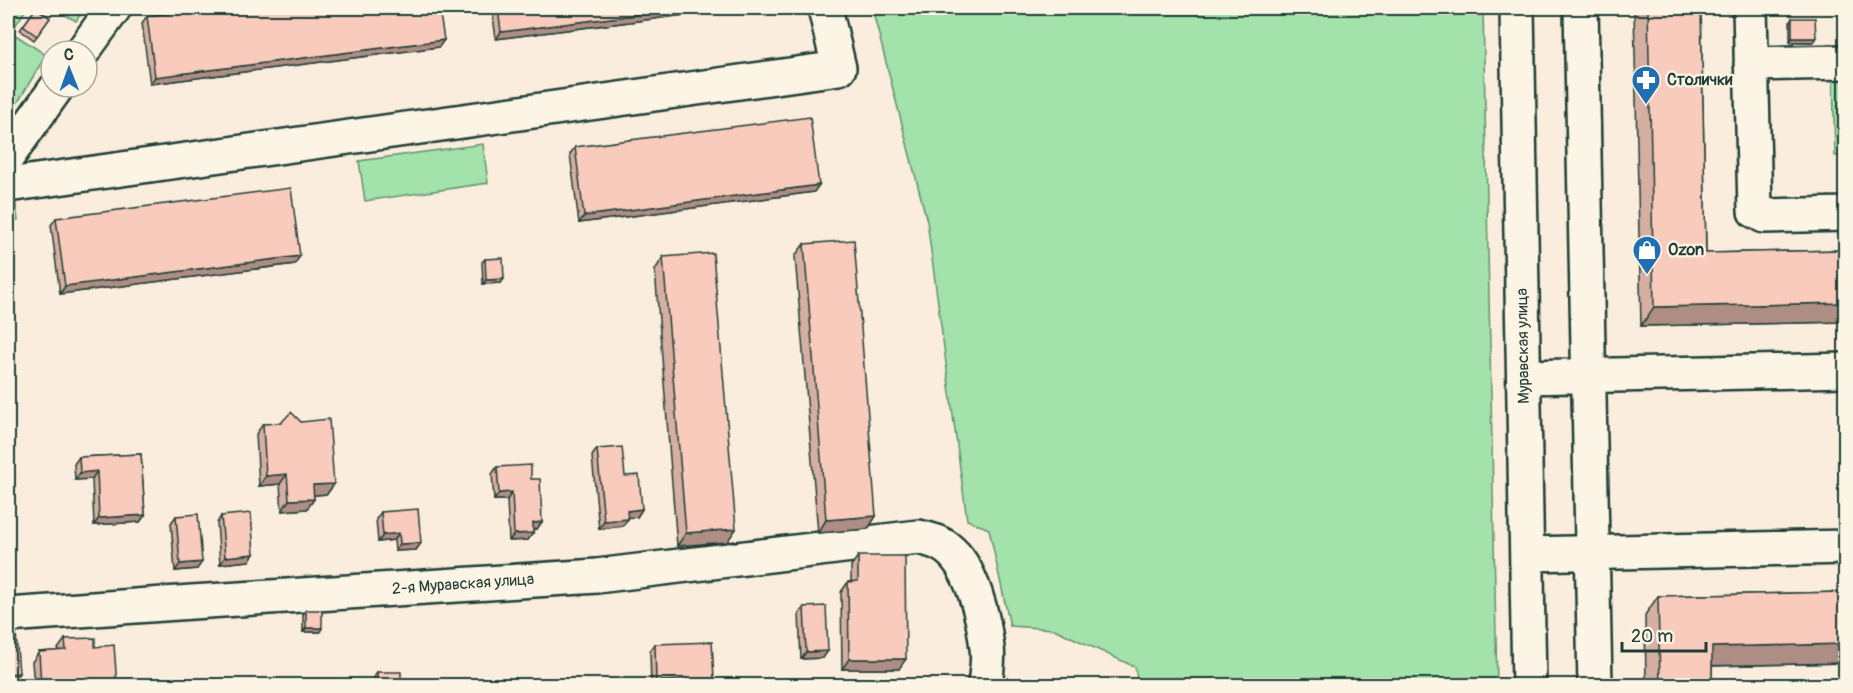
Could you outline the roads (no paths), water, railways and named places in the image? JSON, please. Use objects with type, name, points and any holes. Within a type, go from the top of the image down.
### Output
[{"type":"street","points":[[92,39],[114,8]]},
{"type":"street","points":[[8,185],[839,68],[825,8]]},
{"type":"street","name":"Муравская улица","points":[[1516,8],[1529,686]]},
{"type":"street","points":[[1581,8],[1594,686]]},
{"type":"street","points":[[1750,8],[1754,207],[1757,213],[1764,216],[1845,214]]},
{"type":"street","points":[[1751,64],[1845,62]]},
{"type":"street","points":[[8,156],[48,99]]},
{"type":"street","points":[[1524,377],[1845,370]]},
{"type":"street","name":"2-я Муравская улица","points":[[8,615],[597,576],[918,537],[934,541],[949,549],[968,574],[980,609],[988,650],[986,686]]},
{"type":"street","points":[[1527,554],[1845,547]]},
{"type":"place","name":"Столички","points":[[1646,106]]},
{"type":"place","name":"Ozon","points":[[1647,276]]}]
